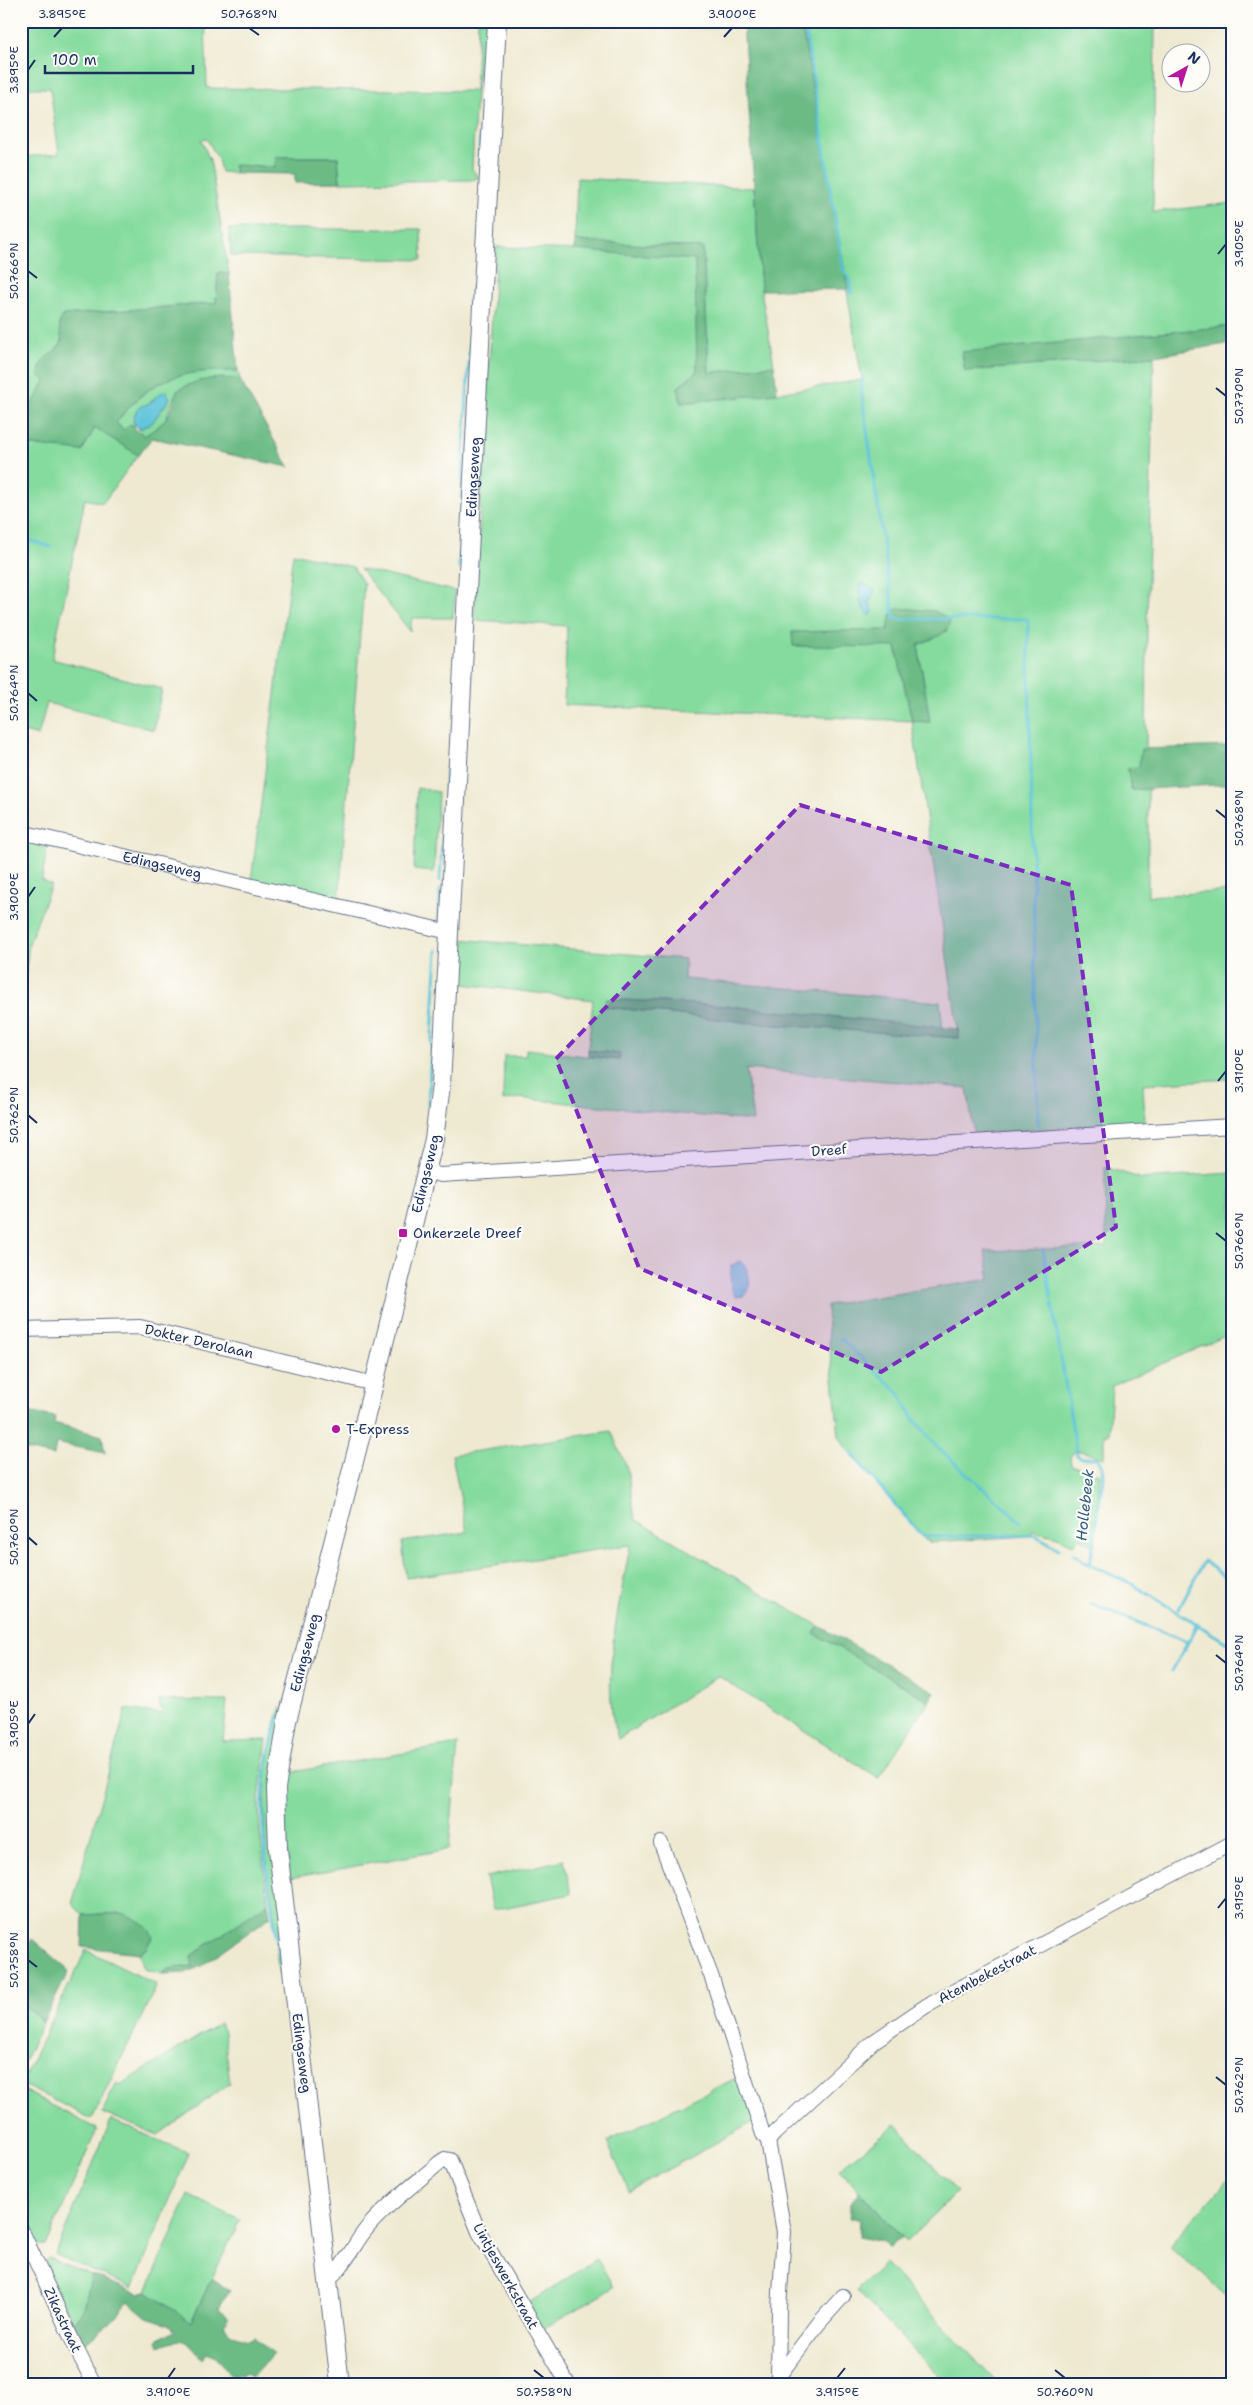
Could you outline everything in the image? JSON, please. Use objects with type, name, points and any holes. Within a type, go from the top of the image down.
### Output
[{"type":"main road","name":"Edingseweg","points":[[340,2384],[276,1831],[276,1788],[287,1721],[374,1384],[434,1139],[440,1085],[449,932],[497,21]]},
{"type":"street","name":"Edingseweg","points":[[21,832],[449,932]]},
{"type":"street","name":"Dreef","points":[[426,1172],[441,1175],[1232,1126]]},
{"type":"street","name":"Dokter Derolaan","points":[[21,1330],[140,1327],[374,1384]]},
{"type":"street","points":[[661,1843],[712,1978],[763,2134],[768,2141],[784,2232],[776,2382]]},
{"type":"street","name":"Atembekestraat","points":[[768,2141],[774,2132],[873,2042],[926,2006],[1007,1965],[1232,1843]]},
{"type":"street","name":"Lintjeswerkstraat","points":[[327,2280],[339,2271],[346,2256],[375,2219],[439,2162],[445,2159],[450,2160],[479,2232],[568,2384]]},
{"type":"street","name":"Zikastraat","points":[[21,2229],[94,2384]]},
{"type":"street","points":[[776,2382],[812,2331],[843,2296]]},
{"type":"highlighted area","points":[[800,805],[1071,885],[1116,1227],[881,1372],[639,1268],[556,1059]]},
{"type":"green space","points":[[21,21],[205,21],[207,88],[475,91],[478,21],[488,21],[476,91],[472,169],[479,178],[471,180],[340,182],[338,157],[276,157],[275,167],[234,165],[235,173],[221,172],[218,159],[207,139],[201,140],[210,160],[229,274],[218,273],[216,303],[64,315],[60,322],[62,340],[57,354],[43,385],[21,424],[21,157],[59,154],[50,88],[21,88]]},
{"type":"green space","points":[[743,21],[801,21],[848,289],[761,290]]},
{"type":"green space","points":[[801,21],[1155,21],[1153,212],[1232,203],[1232,326],[962,353],[965,371],[1154,356],[1147,620],[1146,749],[1141,750],[1139,768],[1128,768],[1131,790],[1148,789],[1148,896],[1232,891],[1232,1079],[1143,1084],[1145,1122],[974,1134],[967,1088],[746,1069],[753,1121],[518,1098],[503,1101],[504,1056],[526,1056],[526,1049],[618,1060],[619,1054],[588,1050],[593,1000],[455,983],[458,939],[685,959],[684,979],[940,1002],[943,1029],[728,1006],[607,999],[606,1007],[764,1024],[959,1037],[912,721],[564,705],[567,626],[474,620],[496,247],[575,250],[695,259],[697,371],[678,387],[681,403],[777,393],[862,380]],"holes":[[[888,630],[947,631],[918,645],[930,722],[912,721],[896,646],[794,646],[792,633]]]},
{"type":"green space","points":[[276,157],[338,157],[340,182],[295,183],[295,174],[235,173],[234,165],[275,167]]},
{"type":"green space","points":[[577,178],[754,188],[761,290],[774,365],[709,373],[703,248],[575,241]]},
{"type":"green space","points":[[229,229],[421,229],[422,260],[231,256]]},
{"type":"green space","points":[[575,241],[703,248],[709,373],[774,365],[777,393],[681,403],[678,387],[697,371],[695,260],[575,250]]},
{"type":"green space","points":[[218,273],[229,274],[238,371],[200,372],[169,379],[142,395],[116,423],[124,430],[130,424],[144,436],[162,423],[170,413],[177,391],[199,381],[224,378],[240,380],[289,467],[152,438],[138,455],[95,428],[82,451],[21,444],[21,424],[46,380],[39,376],[42,363],[62,342],[60,321],[64,315],[216,303]]},
{"type":"green space","points":[[1232,326],[1232,343],[1154,356],[965,371],[962,352]]},
{"type":"green space","points":[[207,370],[238,371],[240,380],[223,378],[207,380],[177,391],[163,425],[144,436],[139,429],[151,424],[169,400],[155,397],[136,412],[134,415],[135,427],[130,424],[124,430],[116,423],[135,401],[158,384],[176,375]]},
{"type":"green space","points":[[95,428],[138,455],[103,503],[85,499],[52,659],[162,689],[154,730],[47,703],[38,736],[21,731],[21,444],[82,451]]},
{"type":"green space","points":[[293,553],[353,567],[364,584],[339,902],[251,882]]},
{"type":"green space","points":[[360,569],[455,591],[453,618],[412,618],[410,631]]},
{"type":"green space","points":[[899,608],[935,611],[949,619],[949,624],[944,633],[918,645],[930,722],[912,721],[896,647],[793,646],[792,632],[888,630],[892,612]]},
{"type":"green space","points":[[1232,746],[1232,784],[1131,790],[1128,768],[1139,767],[1141,749]]},
{"type":"green space","points":[[417,788],[438,792],[434,872],[414,870]]},
{"type":"green space","points":[[21,835],[48,842],[42,880],[51,885],[29,943],[21,1019]]},
{"type":"green space","points":[[606,999],[728,1006],[958,1029],[959,1038],[764,1024],[606,1007]]},
{"type":"green space","points":[[588,1050],[620,1054],[619,1060],[588,1056]]},
{"type":"green space","points":[[1105,1167],[1142,1179],[1232,1173],[1232,1333],[1112,1386],[1109,1435],[1104,1435],[1104,1458],[1076,1450],[1070,1457],[1071,1465],[1100,1474],[1095,1547],[1080,1538],[1073,1544],[1055,1536],[1032,1531],[1031,1536],[930,1542],[925,1540],[846,1448],[839,1436],[827,1305],[990,1279],[985,1251],[1106,1247]]},
{"type":"green space","points":[[27,1412],[55,1417],[54,1423],[102,1436],[105,1453],[56,1443],[54,1456],[21,1449],[21,1418],[26,1418]]},
{"type":"green space","points":[[611,1431],[627,1468],[635,1519],[819,1626],[815,1633],[929,1701],[879,1778],[718,1676],[618,1739],[610,1692],[611,1667],[613,1642],[630,1545],[406,1578],[402,1542],[467,1532],[452,1455]]},
{"type":"green space","points":[[819,1626],[935,1692],[929,1701],[814,1633]]},
{"type":"green space","points":[[159,1700],[227,1701],[223,1741],[267,1740],[259,1798],[260,1831],[268,1903],[191,1956],[194,1966],[168,1969],[162,1974],[144,1969],[139,1953],[146,1949],[121,1913],[83,1915],[72,1904],[126,1709],[162,1714]]},
{"type":"green space","points":[[280,1707],[283,1709],[284,1716],[288,1996],[281,1982],[278,1966],[264,1820],[267,1765]]},
{"type":"green space","points":[[458,1744],[449,1849],[290,1878],[286,1825],[287,1773]]},
{"type":"green space","points":[[564,1860],[571,1894],[493,1910],[486,1877]]},
{"type":"green space","points":[[268,1903],[270,1917],[201,1966],[185,1973],[162,1974],[168,1969],[193,1966],[191,1956]]},
{"type":"green space","points":[[121,1913],[140,1921],[153,1936],[146,1949],[139,1953],[82,1947],[83,1915]]},
{"type":"green space","points":[[32,1939],[69,1971],[43,2022],[21,2002],[21,1956]]},
{"type":"green space","points":[[86,1950],[157,1985],[92,2119],[21,2084]]},
{"type":"green space","points":[[21,2002],[43,2022],[21,2068]]},
{"type":"green space","points":[[220,2023],[224,2033],[230,2083],[158,2135],[102,2113],[116,2083],[120,2085]]},
{"type":"green space","points":[[742,2075],[757,2120],[629,2191],[607,2142]]},
{"type":"green space","points":[[21,2089],[97,2129],[46,2246],[38,2246],[34,2243],[21,2212]]},
{"type":"green space","points":[[111,2120],[189,2153],[133,2288],[55,2255]]},
{"type":"green space","points":[[896,2124],[957,2192],[906,2242],[839,2169]]},
{"type":"green space","points":[[1232,2175],[1232,2301],[1169,2246]]},
{"type":"green space","points":[[859,2191],[901,2237],[890,2248],[882,2241],[859,2236],[860,2219],[850,2219],[850,2204]]},
{"type":"green space","points":[[188,2195],[240,2220],[191,2322],[147,2291]]},
{"type":"green space","points":[[48,2258],[92,2275],[84,2308],[74,2324],[42,2264]]},
{"type":"green space","points":[[597,2259],[614,2287],[541,2330],[527,2304]]},
{"type":"green space","points":[[885,2263],[998,2384],[938,2384],[942,2380],[856,2290]]},
{"type":"green space","points":[[92,2275],[139,2294],[147,2291],[191,2322],[212,2278],[230,2291],[219,2307],[228,2318],[224,2324],[226,2328],[241,2338],[249,2340],[254,2337],[273,2354],[252,2377],[246,2372],[241,2375],[230,2374],[217,2357],[207,2353],[202,2359],[184,2341],[174,2341],[159,2346],[157,2340],[175,2331],[168,2324],[147,2317],[129,2302],[114,2320],[83,2345],[74,2324],[84,2308]]},
{"type":"water","points":[[166,391],[170,398],[151,424],[139,429],[133,421],[139,408]]},
{"type":"water","points":[[864,583],[875,591],[869,602],[873,612],[870,616],[864,610],[859,597],[860,584]]},
{"type":"water","points":[[739,1261],[746,1267],[750,1283],[745,1296],[736,1297],[731,1286],[731,1266]]},
{"type":"waterway","points":[[804,21],[843,269],[849,279],[851,293]]},
{"type":"waterway","points":[[479,163],[482,99]]},
{"type":"waterway","points":[[472,287],[472,301]]},
{"type":"waterway","points":[[469,355],[472,311]]},
{"type":"waterway","points":[[461,498],[469,362]]},
{"type":"waterway","points":[[863,378],[861,388],[894,619],[1028,619],[1038,1126]]},
{"type":"waterway","points":[[459,568],[460,512]]},
{"type":"waterway","points":[[21,538],[51,547]]},
{"type":"waterway","points":[[440,881],[446,769]]},
{"type":"waterway","points":[[439,925],[440,890]]},
{"type":"waterway","points":[[428,1105],[437,950]]},
{"type":"waterway","name":"Hollebeek","points":[[1043,1249],[1051,1298]]},
{"type":"waterway","name":"Hollebeek","points":[[1052,1304],[1077,1455],[1081,1458],[1097,1458],[1102,1466],[1103,1478],[1090,1565],[1132,1584],[1232,1646]]},
{"type":"waterway","points":[[840,1338],[899,1393],[914,1419],[939,1449],[1021,1522]]},
{"type":"waterway","points":[[851,1453],[923,1537],[1035,1535],[1059,1549]]},
{"type":"waterway","points":[[1073,1554],[1090,1565]]},
{"type":"waterway","points":[[1179,1609],[1204,1561],[1229,1580]]},
{"type":"waterway","points":[[1092,1604],[1187,1642]]},
{"type":"waterway","points":[[1172,1671],[1197,1626]]},
{"type":"waterway","points":[[279,1716],[267,1764],[263,1794],[263,1816],[266,1861],[282,1976]]},
{"type":"place","name":"Onkerzele Dreef","points":[[403,1233]]},
{"type":"place","name":"T-Express","points":[[336,1429]]}]
